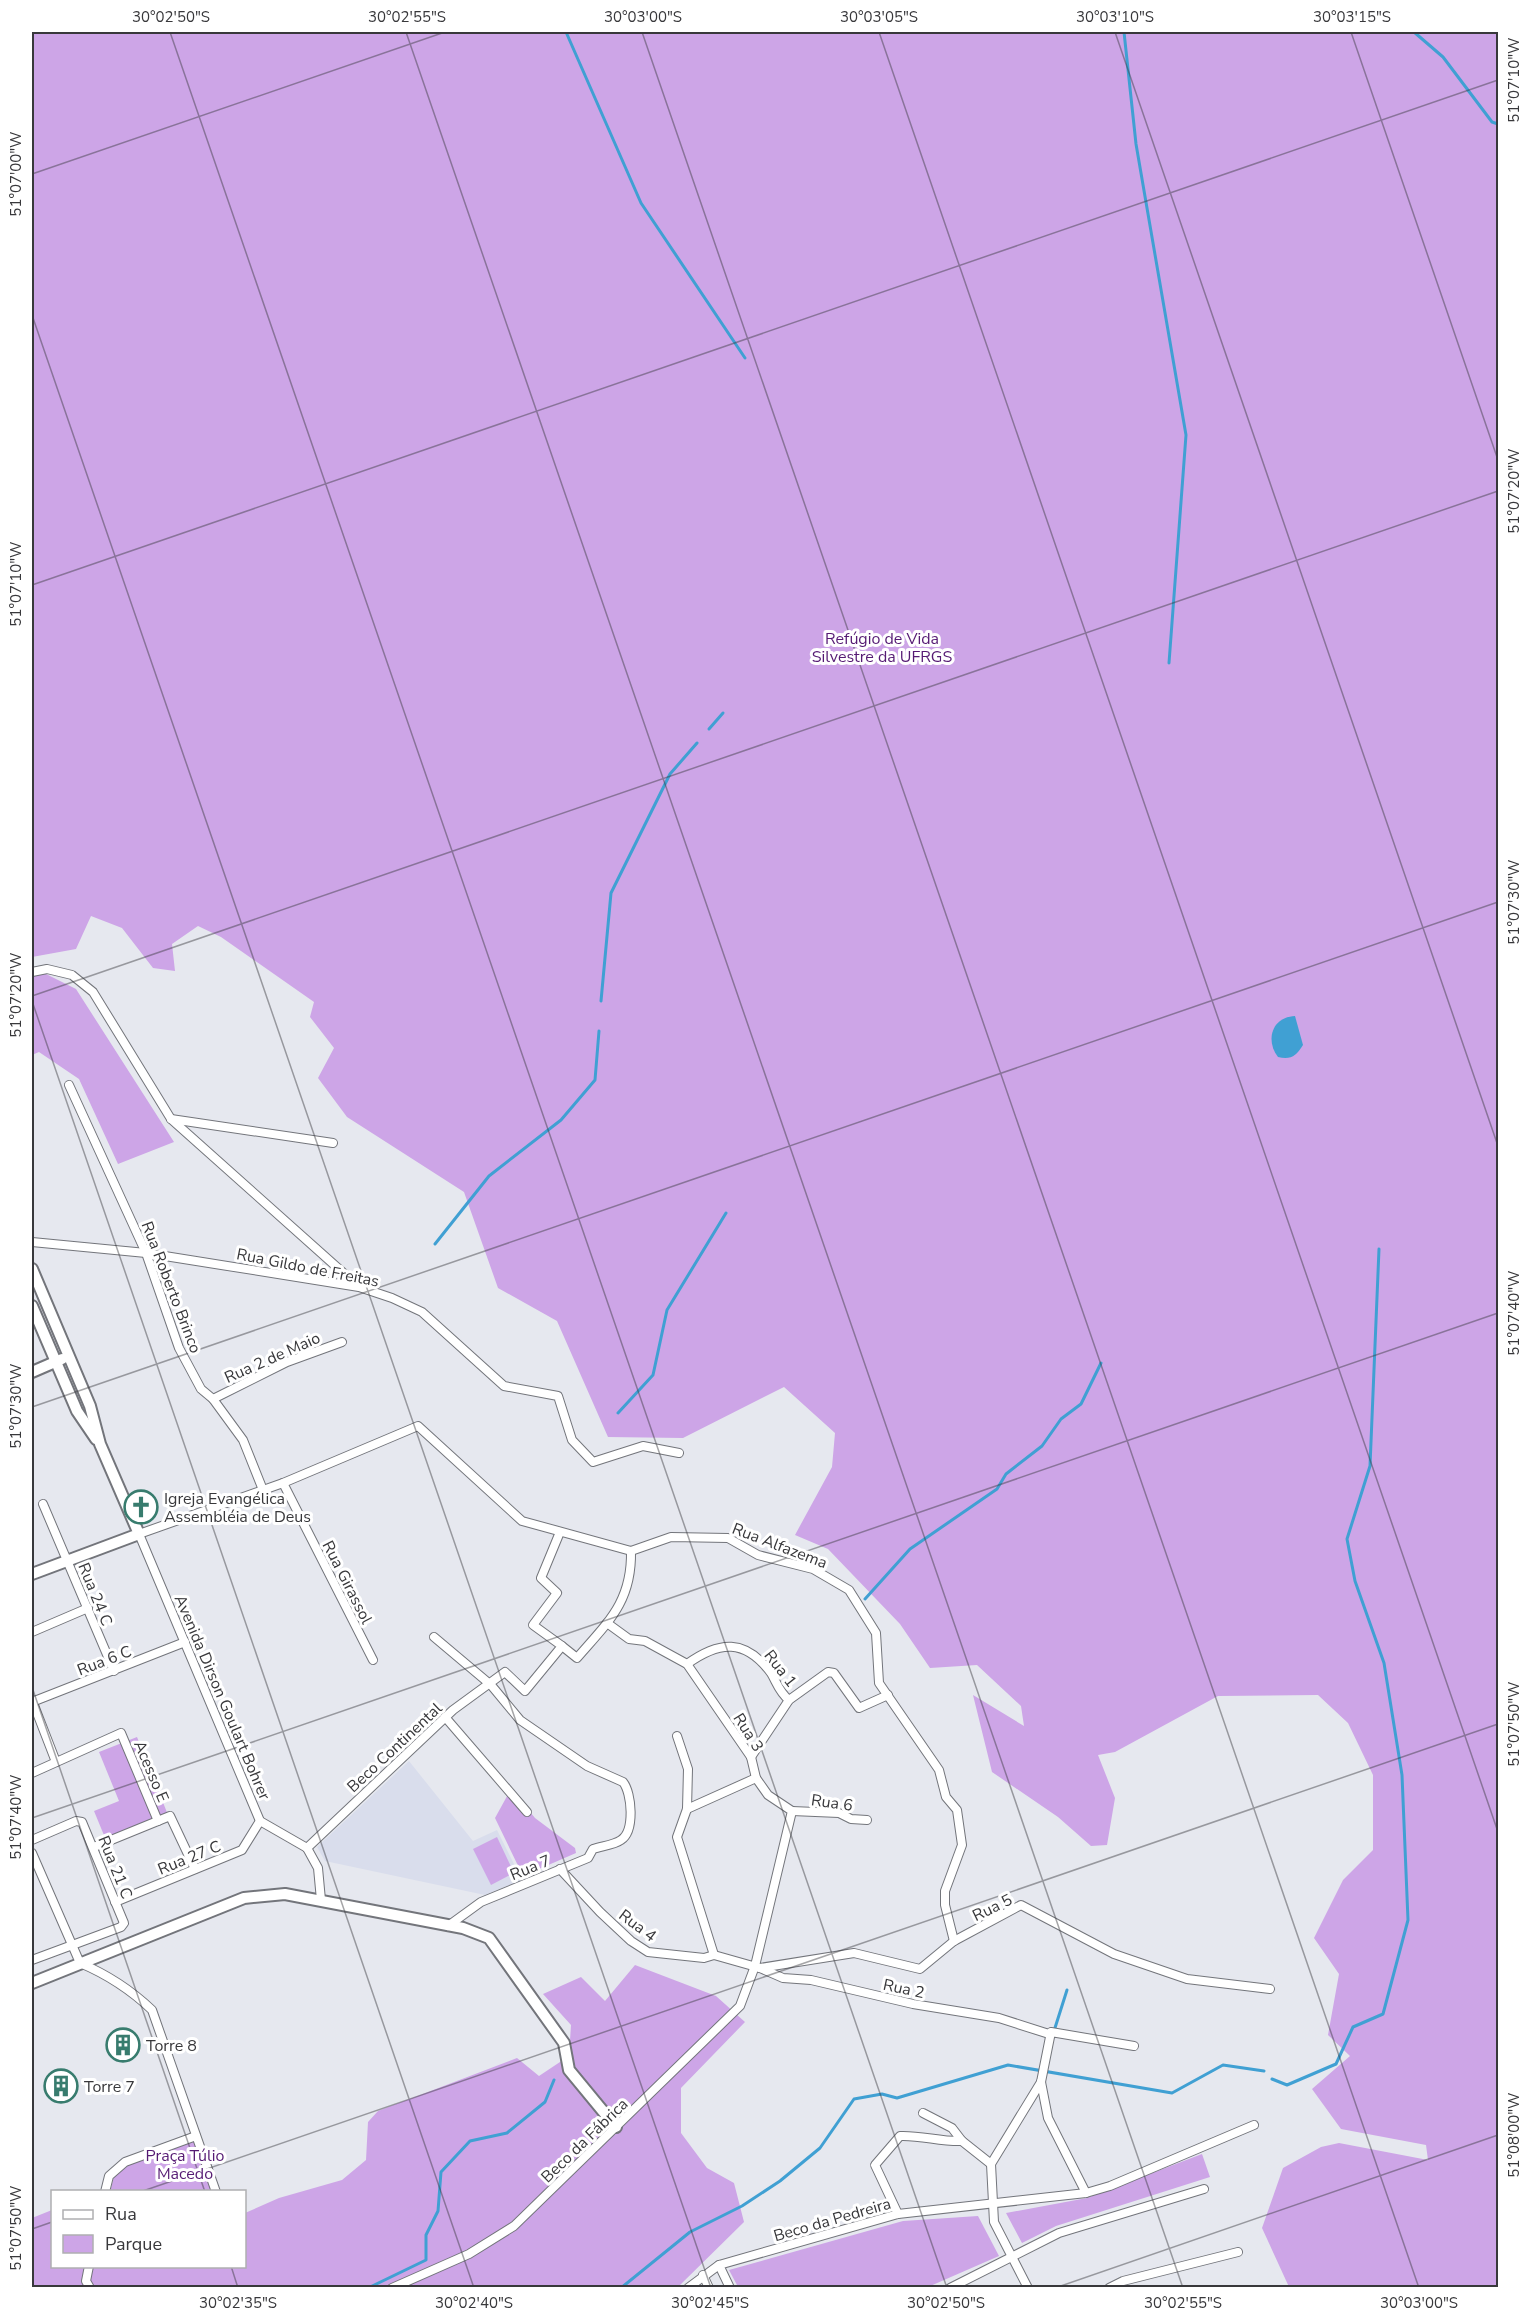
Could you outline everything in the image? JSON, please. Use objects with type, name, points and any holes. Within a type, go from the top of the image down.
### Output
[{"type":"street","points":[[32,972],[47,969],[72,975],[93,992],[171,1119],[359,1287]]},
{"type":"street","name":"Rua Roberto Brinco","points":[[69,1085],[146,1253],[179,1348],[201,1389],[213,1399],[243,1440],[263,1490]]},
{"type":"street","points":[[171,1119],[333,1143]]},
{"type":"street","name":"Rua Gildo de Freitas","points":[[32,1243],[146,1253],[359,1287],[392,1298],[422,1312],[504,1386],[558,1396],[572,1440],[593,1462],[643,1446],[679,1453]]},
{"type":"street","points":[[32,1269],[90,1406],[100,1444],[139,1534]]},
{"type":"street","points":[[32,1306],[77,1411],[100,1444]]},
{"type":"street","name":"Rua 2 de Maio","points":[[213,1399],[287,1362],[342,1342]]},
{"type":"street","points":[[32,1372],[69,1356]]},
{"type":"street","points":[[32,1574],[283,1483],[418,1426],[522,1521],[631,1551],[631,1576],[613,1616],[576,1658],[533,1625],[557,1593],[541,1578],[560,1532]]},
{"type":"street","name":"Rua Girassol","points":[[283,1483],[373,1660]]},
{"type":"street","name":"Rua 24 C","points":[[43,1504],[114,1671]]},
{"type":"street","name":"Avenida Dirson Goulart Bohrer","points":[[139,1534],[260,1821],[307,1848]]},
{"type":"street","name":"Rua Alfazema","points":[[631,1551],[671,1537],[728,1538],[758,1555],[813,1569],[849,1590],[875,1631],[879,1683],[939,1770],[946,1797],[957,1810],[962,1845],[945,1891],[945,1905],[954,1941]]},
{"type":"street","points":[[32,1632],[88,1608]]},
{"type":"street","name":"Rua 3","points":[[607,1623],[629,1639],[645,1641],[687,1664],[751,1757],[756,1778],[768,1795],[792,1811]]},
{"type":"street","points":[[434,1637],[490,1685]]},
{"type":"street","name":"Rua 6 C","points":[[32,1701],[185,1642]]},
{"type":"street","name":"Beco Continental","points":[[307,1848],[445,1717],[505,1672],[525,1691],[562,1646]]},
{"type":"street","name":"Rua 1","points":[[687,1664],[708,1649],[723,1646],[742,1649],[753,1655],[771,1673],[781,1694],[789,1700]]},
{"type":"street","points":[[751,1757],[789,1700],[830,1671],[859,1708],[888,1695]]},
{"type":"street","name":"Rua 7","points":[[447,1926],[481,1902],[588,1858],[593,1849],[620,1841],[626,1835],[629,1826],[627,1787],[616,1777],[587,1766],[529,1726],[490,1685]]},
{"type":"street","points":[[32,1701],[56,1762],[32,1773]]},
{"type":"street","points":[[445,1717],[527,1812]]},
{"type":"street","name":"Acesso E","points":[[56,1762],[121,1732],[158,1821]]},
{"type":"street","points":[[677,1736],[688,1769],[687,1809],[677,1837],[714,1955]]},
{"type":"street","points":[[687,1809],[756,1778]]},
{"type":"street","points":[[758,1967],[792,1811]]},
{"type":"street","name":"Rua 6","points":[[792,1811],[839,1814],[851,1819],[867,1820]]},
{"type":"street","points":[[94,1847],[170,1816],[195,1869]]},
{"type":"street","name":"Rua 21 C","points":[[32,1840],[80,1821],[94,1847],[124,1925],[72,1945]]},
{"type":"street","name":"Rua 27 C","points":[[115,1902],[242,1850],[260,1821]]},
{"type":"street","points":[[307,1848],[318,1868],[321,1900]]},
{"type":"street","points":[[32,1853],[80,1963],[99,1971],[139,1998],[152,2010],[215,2190]]},
{"type":"street","name":"Rua 4","points":[[560,1869],[600,1912],[631,1941],[648,1952],[704,1958],[714,1955],[758,1967]]},
{"type":"street","points":[[32,1983],[244,1898],[285,1894],[463,1928],[489,1938],[564,2043],[569,2070],[616,2127]]},
{"type":"street","name":"Rua 5","points":[[758,1967],[854,1953],[920,1969],[954,1941],[1021,1905],[1114,1954],[1187,1979],[1270,1989]]},
{"type":"street","points":[[32,1960],[72,1945]]},
{"type":"street","name":"Rua 2","points":[[758,1967],[783,1978],[811,1980],[913,2004],[999,2018],[1050,2033],[1134,2046]]},
{"type":"street","name":"Beco da Fábrica","points":[[392,2288],[469,2254],[514,2226],[740,2006],[758,1967]]},
{"type":"street","points":[[1028,2288],[994,2222],[991,2164],[1041,2082],[1050,2033]]},
{"type":"street","points":[[1041,2082],[1048,2118],[1086,2193]]},
{"type":"street","points":[[922,2113],[952,2128],[962,2141],[991,2164]]},
{"type":"street","name":"Beco da Pedreira","points":[[688,2288],[719,2265],[898,2214],[1086,2193],[1110,2186],[1254,2125]]},
{"type":"street","points":[[898,2214],[875,2165],[900,2136],[912,2135],[940,2142],[962,2141]]},
{"type":"street","points":[[106,2190],[109,2176],[125,2162],[196,2136]]},
{"type":"street","points":[[950,2288],[1059,2234],[1204,2189]]},
{"type":"street","points":[[1109,2288],[1123,2281],[1238,2252]]},
{"type":"street","points":[[719,2265],[730,2288]]},
{"type":"street","points":[[89,2268],[86,2281],[90,2288]]},
{"type":"street","points":[[703,2275],[709,2288]]},
{"type":"shaded area","points":[[409,1761],[473,1841],[497,1830],[522,1880],[485,1895],[325,1861],[317,1847]]},
{"type":"green space","name":"Refúgio de Vida Silvestre da UFRGS","points":[[32,32],[1498,32],[1498,2287],[1289,2287],[1262,2228],[1283,2168],[1321,2147],[1339,2143],[1428,2160],[1426,2145],[1341,2129],[1312,2089],[1350,2056],[1328,2035],[1339,1974],[1314,1938],[1343,1880],[1373,1850],[1373,1775],[1348,1723],[1318,1695],[1218,1696],[1115,1752],[1098,1755],[1115,1798],[1107,1845],[1091,1846],[1058,1817],[992,1772],[973,1695],[1024,1726],[1021,1706],[977,1665],[930,1668],[900,1624],[828,1549],[795,1535],[832,1467],[835,1433],[784,1387],[683,1438],[608,1437],[557,1321],[498,1288],[464,1192],[347,1117],[318,1078],[334,1048],[310,1017],[314,1002],[221,937],[198,926],[172,944],[175,971],[153,968],[122,928],[91,916],[76,949],[32,957]]},
{"type":"green space","points":[[44,973],[76,989],[174,1142],[118,1164],[79,1079],[39,1052],[32,1055],[32,976]]},
{"type":"green space","points":[[137,1737],[170,1820],[108,1845],[94,1811],[119,1801],[99,1752]]},
{"type":"green space","points":[[511,1789],[535,1818],[575,1848],[576,1853],[523,1876],[495,1818]]},
{"type":"green space","points":[[497,1837],[514,1873],[491,1885],[473,1849]]},
{"type":"green space","points":[[635,1965],[716,1996],[745,2022],[681,2088],[681,2133],[707,2168],[734,2183],[744,2222],[678,2287],[35,2288],[32,2284],[32,2218],[51,2210],[51,2268],[246,2268],[246,2213],[279,2198],[342,2180],[366,2160],[368,2122],[378,2111],[517,2058],[539,2076],[569,2056],[571,2025],[543,1994],[581,1977],[605,2001]]},
{"type":"green space","name":"Praça Túlio Macedo","points":[[196,2141],[212,2190],[110,2190],[114,2176],[127,2164]]},
{"type":"green space","points":[[1202,2154],[1210,2177],[1056,2226],[1022,2243],[1006,2213],[1087,2198]]},
{"type":"green space","points":[[978,2216],[999,2256],[928,2287],[738,2287],[729,2270],[903,2221]]},
{"type":"water","points":[[1295,1016],[1303,1045],[1293,1056],[1278,1057],[1272,1044],[1273,1030],[1281,1020]]},
{"type":"waterway","points":[[566,32],[641,203],[745,358]]},
{"type":"waterway","points":[[1124,32],[1136,144],[1186,435],[1169,663]]},
{"type":"waterway","points":[[1414,32],[1443,57],[1492,122],[1498,124]]},
{"type":"waterway","points":[[709,729],[723,713]]},
{"type":"waterway","points":[[601,1001],[611,893],[670,774],[697,743]]},
{"type":"waterway","points":[[435,1244],[489,1176],[561,1120],[595,1080],[599,1031]]},
{"type":"waterway","points":[[618,1413],[653,1375],[667,1310],[726,1213]]},
{"type":"waterway","points":[[1272,2079],[1287,2085],[1336,2064],[1353,2027],[1383,2014],[1408,1920],[1402,1775],[1384,1663],[1355,1581],[1347,1539],[1370,1466],[1379,1249]]},
{"type":"waterway","points":[[865,1599],[910,1549],[997,1489],[1006,1474],[1042,1446],[1061,1419],[1081,1404],[1101,1363]]},
{"type":"waterway","points":[[1054,2031],[1067,1990]]},
{"type":"waterway","points":[[621,2288],[690,2232],[742,2206],[780,2181],[820,2148],[854,2099],[882,2094],[897,2098],[1008,2065],[1172,2093],[1223,2065],[1264,2071]]},
{"type":"waterway","points":[[368,2288],[426,2260],[426,2235],[438,2211],[441,2172],[470,2141],[507,2133],[545,2102],[554,2080]]},
{"type":"place","name":"Igreja Evangélica Assembléia de Deus","points":[[141,1507]]},
{"type":"place","name":"Torre 8","points":[[123,2045]]},
{"type":"place","name":"Torre 7","points":[[61,2086]]}]
